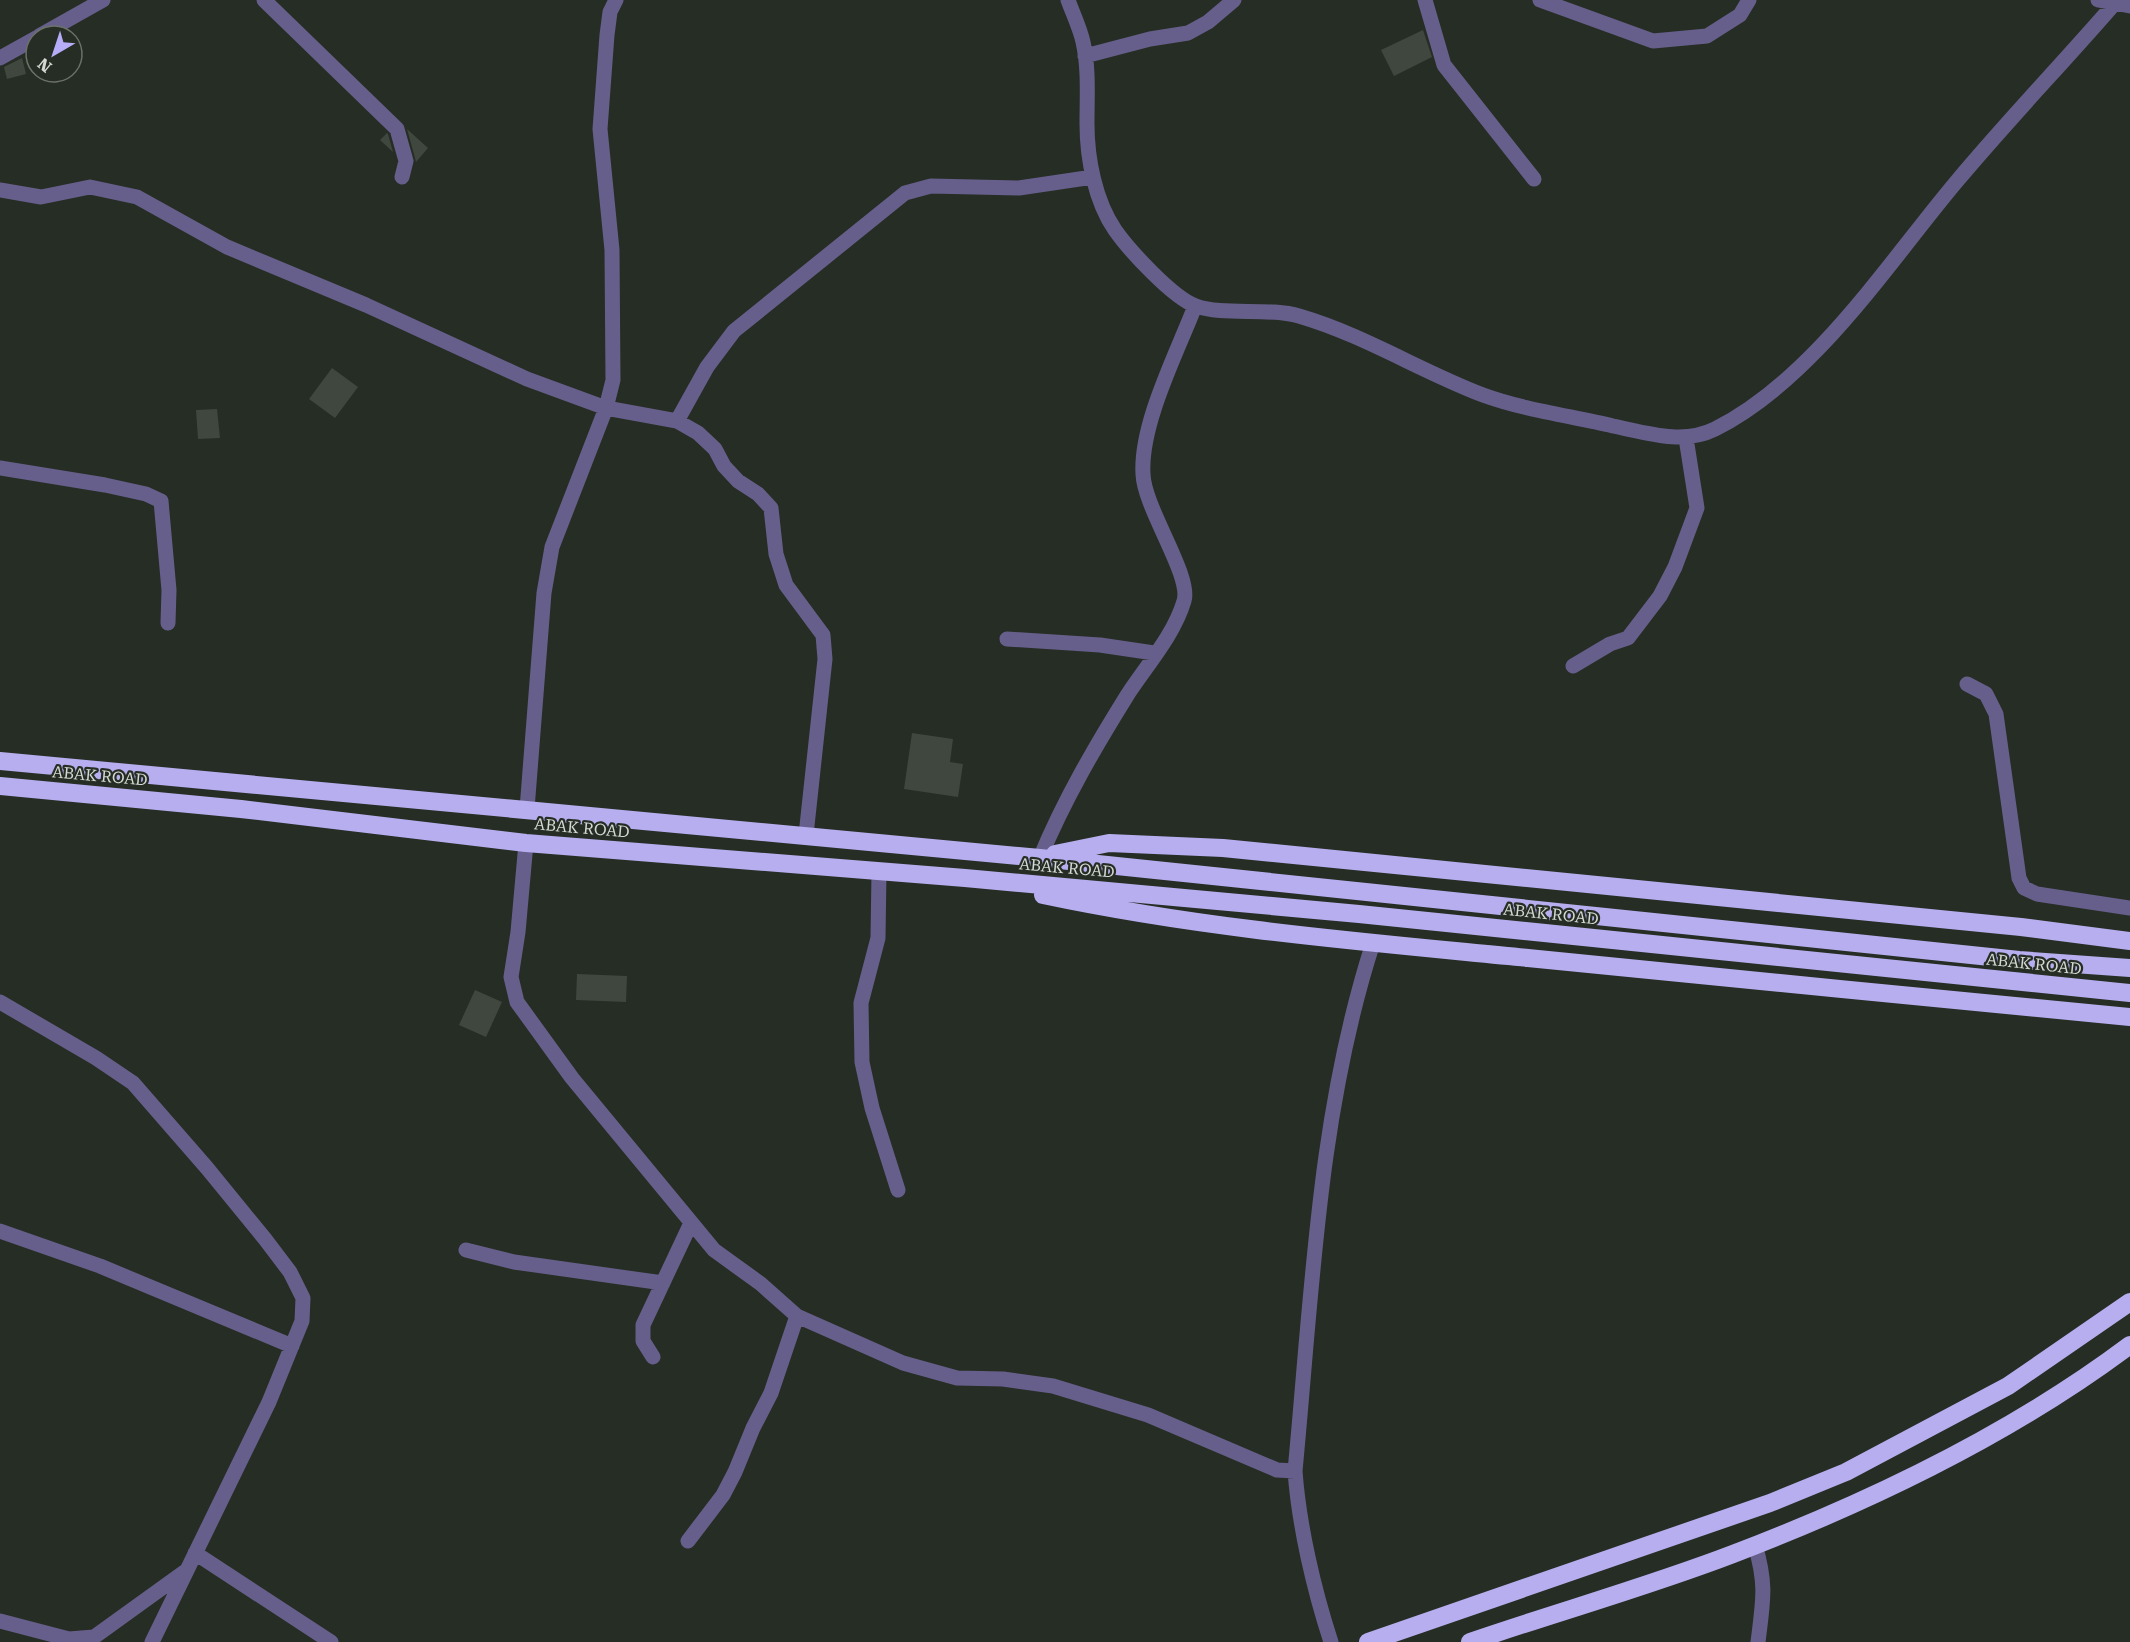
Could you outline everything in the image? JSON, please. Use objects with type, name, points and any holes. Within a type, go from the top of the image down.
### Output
[{"type":"highway","name":"ABAK ROAD","points":[[0,761],[806,835],[2007,959],[2130,968]]},
{"type":"highway","name":"ABAK ROAD","points":[[0,786],[241,809],[526,843],[965,878],[1359,914],[2130,993]]},
{"type":"highway","points":[[1040,858],[1109,843],[1223,848],[2021,927],[2130,941]]},
{"type":"highway","points":[[965,878],[1104,908],[1225,926],[1373,943],[2130,1017]]},
{"type":"highway","points":[[1368,1642],[1770,1503],[1846,1472],[2008,1386],[2130,1302]]},
{"type":"highway","points":[[1470,1642],[1755,1545],[1858,1503],[1946,1459],[2033,1411],[2130,1345]]},
{"type":"street","points":[[61,24],[103,0]]},
{"type":"street","points":[[264,0],[397,129],[406,160],[402,177]]},
{"type":"street","points":[[527,809],[544,593],[552,547],[606,408],[613,380],[612,250],[600,129],[607,35],[610,12],[616,0]]},
{"type":"street","points":[[1068,0],[1083,43],[1085,56],[1087,130],[1093,177],[1113,228],[1168,287],[1195,306],[1295,315],[1358,337],[1435,375],[1487,397],[1648,433],[1686,438],[1711,431],[1747,411],[1822,343],[1867,295],[1918,227],[1973,161],[2123,5]]},
{"type":"street","points":[[1085,56],[1150,39],[1188,33],[1208,22],[1234,0]]},
{"type":"street","points":[[1425,0],[1444,65],[1534,179]]},
{"type":"street","points":[[1540,0],[1653,41],[1707,36],[1740,15],[1749,0]]},
{"type":"street","points":[[2098,0],[2123,5]]},
{"type":"street","points":[[0,58],[24,45]]},
{"type":"street","points":[[677,421],[706,367],[734,331],[905,193],[931,186],[1019,188],[1093,177]]},
{"type":"street","points":[[0,190],[41,198],[90,187],[137,197],[227,248],[366,305],[527,379],[606,408],[677,421],[698,433],[715,448],[724,466],[738,481],[758,494],[771,508],[776,554],[786,585],[823,635],[825,659],[806,835]]},
{"type":"street","points":[[1040,858],[1065,800],[1154,653],[1173,627],[1185,599],[1184,578],[1168,548],[1143,476],[1143,454],[1149,425],[1195,306]]},
{"type":"street","points":[[1573,666],[1610,644],[1628,638],[1660,596],[1675,567],[1697,508],[1686,438]]},
{"type":"street","points":[[0,468],[105,485],[161,501],[169,590],[168,623]]},
{"type":"street","points":[[1007,639],[1100,645],[1154,653]]},
{"type":"street","points":[[1967,684],[1986,694],[1996,714],[2019,878],[2025,888],[2037,894],[2130,908]]},
{"type":"street","points":[[526,843],[518,932],[511,977],[517,1002],[572,1078],[714,1250],[762,1284],[796,1316],[903,1363],[957,1378],[1003,1379],[1053,1386],[1148,1415],[1277,1470],[1295,1471]]},
{"type":"street","points":[[879,871],[878,938],[861,1003],[862,1062],[872,1108],[898,1190]]},
{"type":"street","points":[[1331,1642],[1315,1593],[1295,1471],[1312,1297],[1314,1238],[1327,1147],[1352,1007],[1373,943]]},
{"type":"street","points":[[0,1002],[96,1058],[133,1083],[207,1168],[290,1272],[303,1298],[302,1321],[269,1402],[152,1642]]},
{"type":"street","points":[[653,1357],[643,1341],[643,1325],[691,1223]]},
{"type":"street","points":[[0,1231],[100,1266],[292,1346]]},
{"type":"street","points":[[466,1250],[514,1262],[663,1283]]},
{"type":"street","points":[[688,1541],[723,1496],[735,1472],[753,1428],[771,1393],[796,1316]]},
{"type":"street","points":[[1755,1545],[1764,1574],[1765,1593],[1758,1642]]},
{"type":"street","points":[[195,1553],[331,1642]]},
{"type":"street","points":[[0,1621],[69,1639],[94,1637],[187,1570]]},
{"type":"building","points":[[1423,30],[1432,57],[1394,76],[1381,50]]},
{"type":"building","points":[[22,58],[24,75],[7,79],[4,67]]},
{"type":"building","points":[[407,129],[428,148],[416,162],[415,158]]},
{"type":"building","points":[[388,134],[393,152],[380,140]]},
{"type":"building","points":[[332,368],[358,387],[335,418],[309,399]]},
{"type":"building","points":[[217,409],[220,438],[198,439],[196,410]]},
{"type":"building","points":[[912,733],[953,739],[950,762],[963,764],[958,797],[904,789]]},
{"type":"building","points":[[577,974],[627,976],[626,1002],[576,1000]]},
{"type":"building","points":[[475,990],[502,1002],[486,1037],[459,1025]]}]
